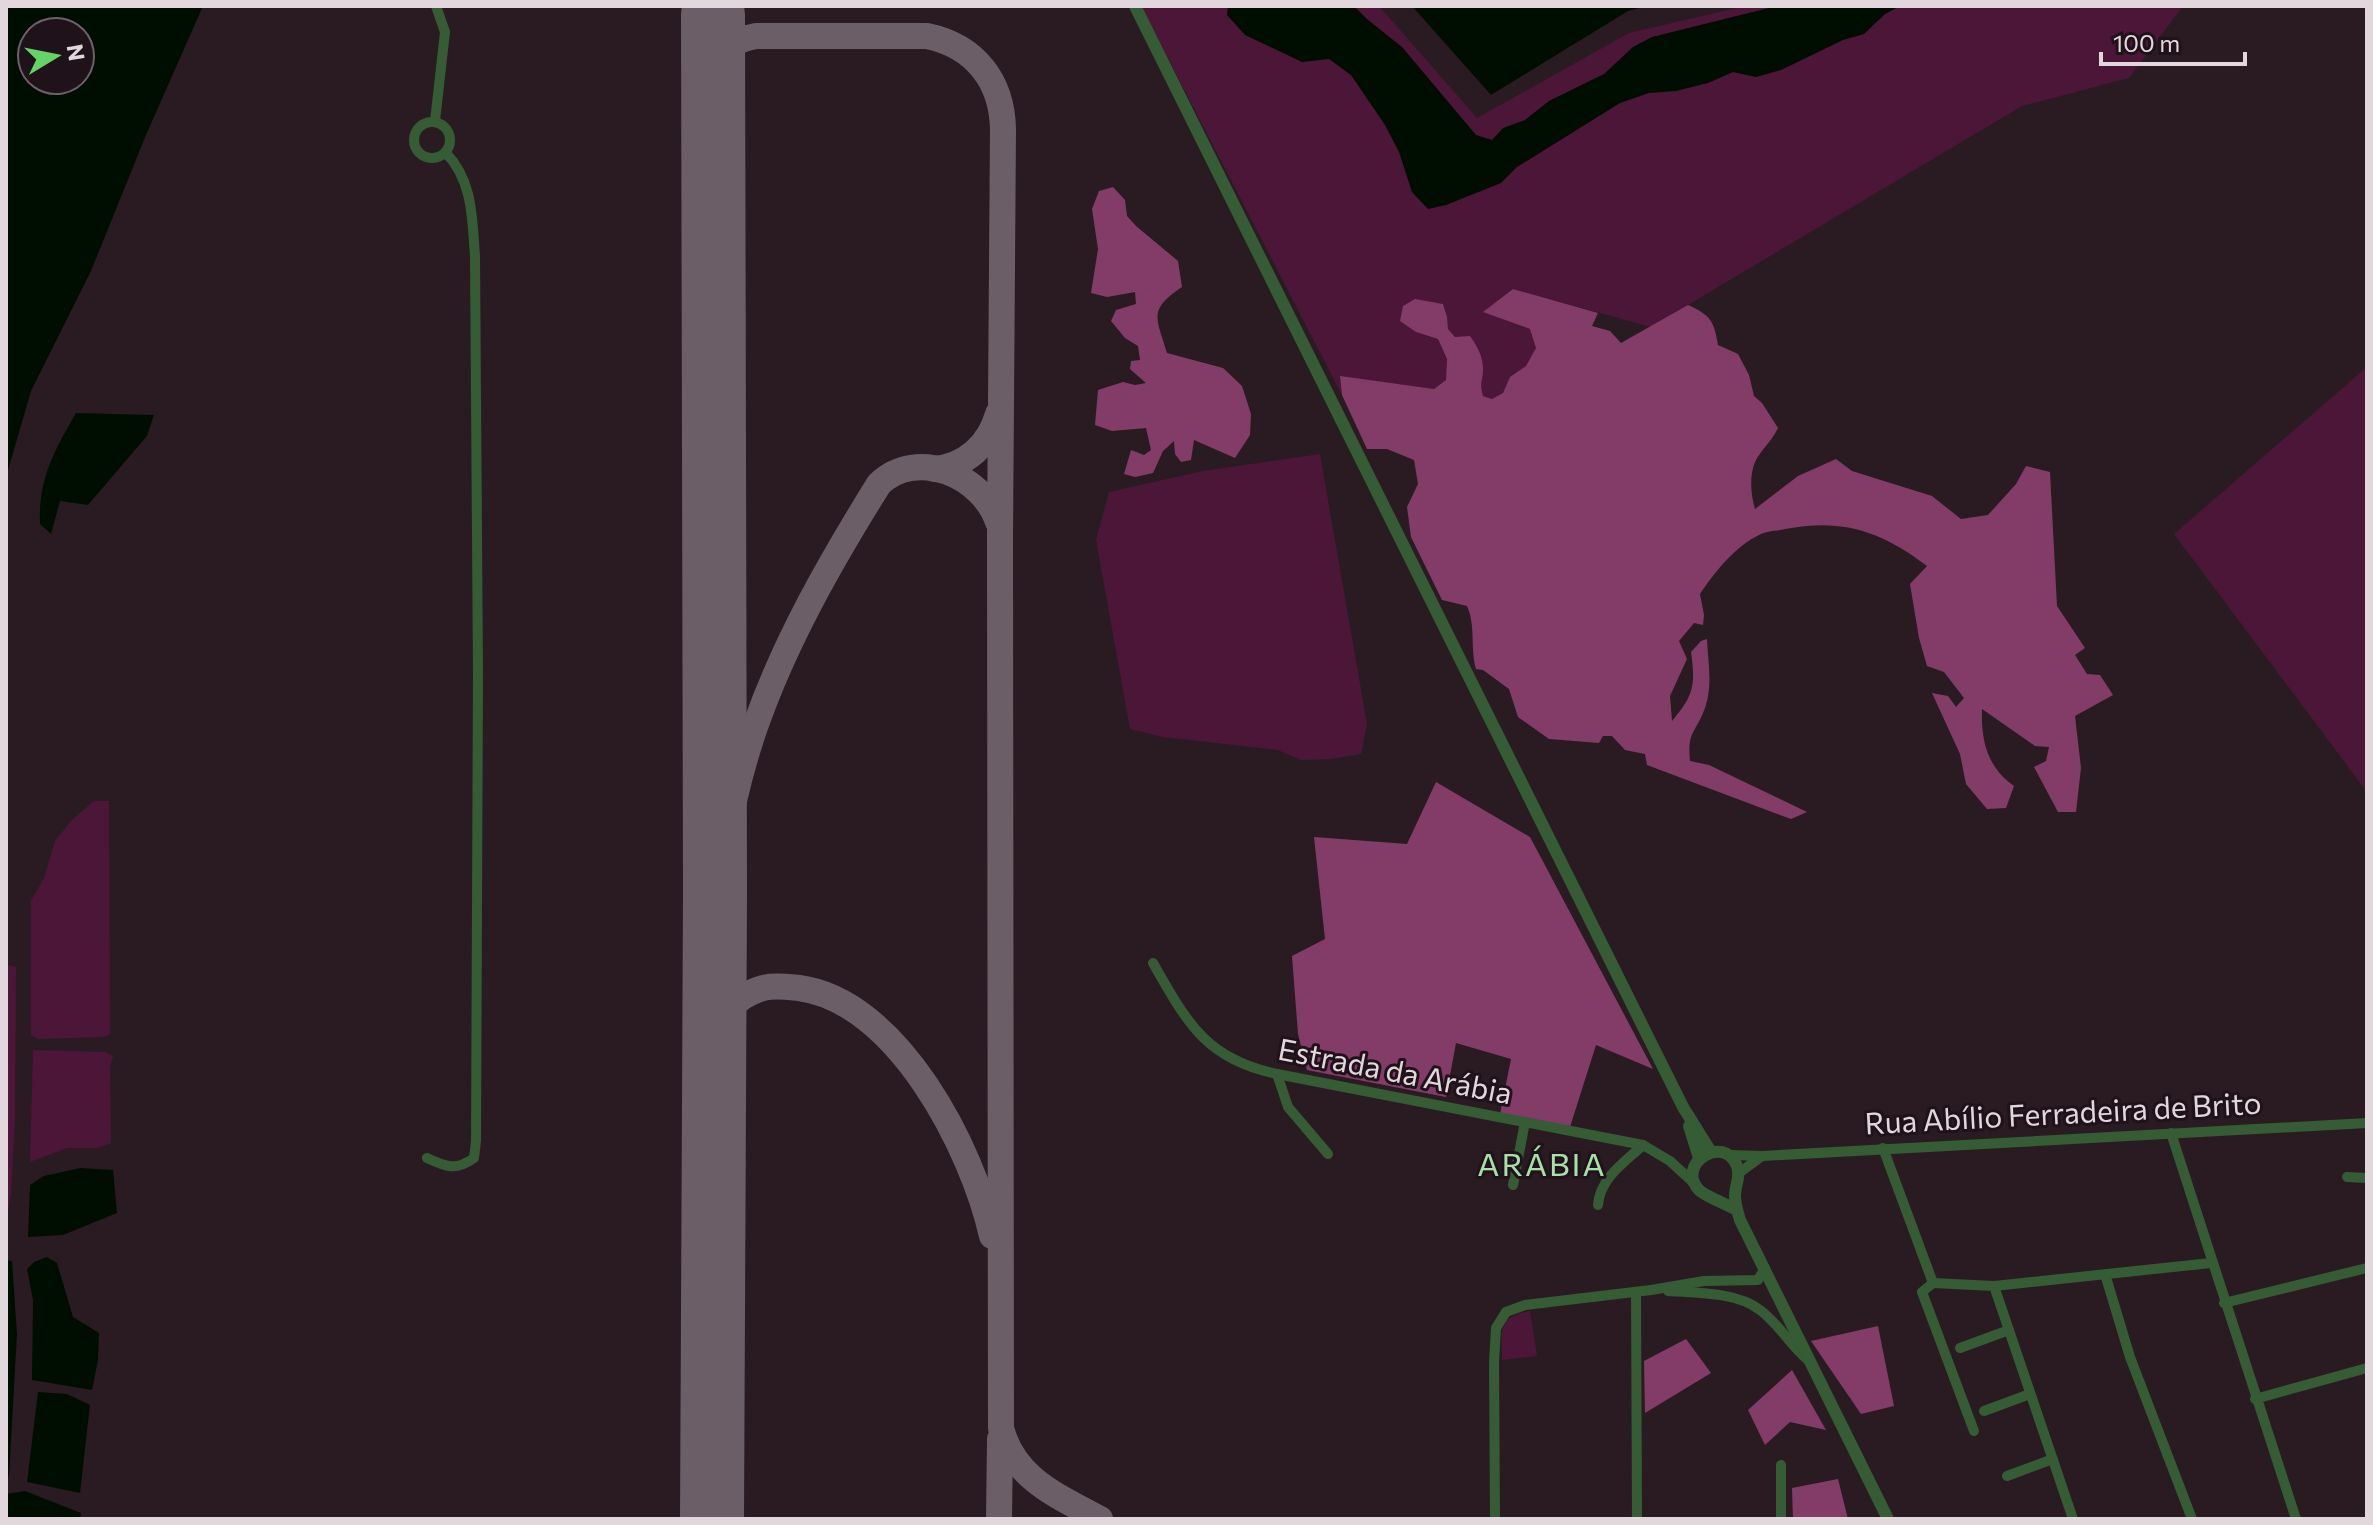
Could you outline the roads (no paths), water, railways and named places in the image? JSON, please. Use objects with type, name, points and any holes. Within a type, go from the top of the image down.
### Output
[{"type":"street","points":[[435,121],[445,32],[436,6]]},
{"type":"street","points":[[1135,6],[1683,1107],[1702,1158]]},
{"type":"street","points":[[435,121],[445,126],[450,136],[446,153],[437,158],[425,157],[414,144],[419,127],[435,121]]},
{"type":"street","points":[[427,1158],[449,1169],[464,1165],[474,1158],[476,1141],[478,659],[475,256],[464,176],[446,153]]},
{"type":"street","name":"Estrada da Arábia","points":[[1153,963],[1183,1014],[1206,1041],[1228,1058],[1277,1074],[1643,1145],[1670,1161]]},
{"type":"street","points":[[1277,1074],[1288,1107],[1328,1154]]},
{"type":"street","points":[[1513,1185],[1525,1122]]},
{"type":"street","name":"Rua Abílio Ferradeira de Brito","points":[[1730,1155],[1762,1156],[2367,1123]]},
{"type":"street","points":[[2171,1133],[2296,1519]]},
{"type":"street","points":[[1598,1205],[1599,1193],[1605,1182],[1643,1145]]},
{"type":"street","points":[[1883,1148],[1933,1283]]},
{"type":"street","points":[[1670,1161],[1730,1155],[1736,1164],[1737,1210],[1888,1519]]},
{"type":"street","points":[[1715,1197],[1731,1192],[1738,1178],[1762,1156]]},
{"type":"street","points":[[1695,1184],[1693,1170],[1702,1158]]},
{"type":"street","points":[[1670,1161],[1703,1193],[1737,1210]]},
{"type":"street","points":[[2347,1177],[2367,1178]]},
{"type":"street","points":[[1974,1431],[1922,1292],[1933,1283],[1994,1286],[2211,1263]]},
{"type":"street","points":[[1495,1519],[1494,1362],[1496,1328],[1500,1318],[1514,1307],[1525,1305],[1704,1281],[1758,1280],[1765,1268]]},
{"type":"street","points":[[2224,1303],[2367,1268]]},
{"type":"street","points":[[2105,1274],[2130,1357],[2192,1519]]},
{"type":"street","points":[[1994,1286],[2073,1519]]},
{"type":"street","points":[[1651,1290],[1704,1294],[1750,1304],[1763,1313],[1811,1363]]},
{"type":"street","points":[[1636,1292],[1637,1519]]},
{"type":"street","points":[[1960,1348],[2009,1330]]},
{"type":"street","points":[[2255,1399],[2367,1368]]},
{"type":"street","points":[[1984,1411],[2030,1394]]},
{"type":"street","points":[[2007,1476],[2053,1459]]},
{"type":"street","points":[[1781,1465],[1781,1519]]},
{"type":"district","name":"ARÁBIA","points":[[1542,1165]]}]
